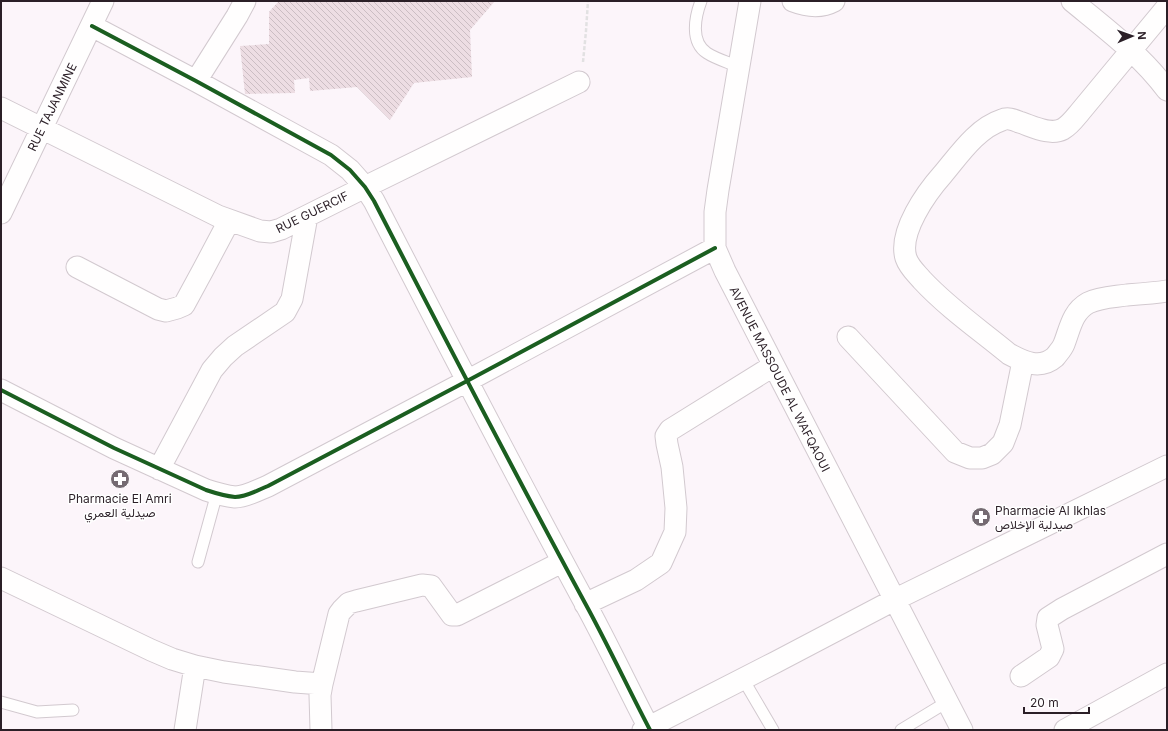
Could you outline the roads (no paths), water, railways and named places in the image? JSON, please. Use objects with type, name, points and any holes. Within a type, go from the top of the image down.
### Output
[{"type":"street","name":"RUE TAJANMINE","points":[[1,213],[103,1]]},
{"type":"street","points":[[196,81],[245,1]]},
{"type":"street","name":"AVENUE MASSOUDE AL WAFQAOUI","points":[[750,1],[716,205],[714,230],[715,248],[725,272],[773,366],[962,730]]},
{"type":"street","points":[[798,2],[816,6],[834,1]]},
{"type":"street","points":[[1072,1],[1131,51],[1156,75],[1167,90]]},
{"type":"street","points":[[1167,6],[1080,112],[1061,130],[1053,132],[1042,130],[1011,119],[1003,119],[980,132],[932,187],[910,222],[905,249],[906,257],[911,268],[936,295],[1009,354],[1023,361],[1035,364],[1051,360],[1058,353],[1063,346],[1075,315],[1082,307],[1089,303],[1102,298],[1167,291]]},
{"type":"street","points":[[92,26],[331,155],[350,170],[365,187],[374,201],[585,604],[647,729],[894,600],[1167,466]]},
{"type":"street","name":"RUE GUERCIF","points":[[1,108],[229,221],[260,232],[271,232],[281,229],[579,82]]},
{"type":"street","points":[[159,469],[212,370],[223,357],[245,338],[285,312],[292,300],[307,216]]},
{"type":"street","points":[[77,267],[158,308],[166,311],[177,308],[184,304],[229,221]]},
{"type":"street","points":[[1,390],[114,448],[159,469],[206,490],[235,497],[250,494],[268,486],[715,248]]},
{"type":"street","points":[[848,337],[955,452],[970,458],[982,458],[992,454],[1003,443],[1010,425],[1023,361]]},
{"type":"street","points":[[585,604],[636,580],[661,563],[675,532],[676,508],[672,467],[666,436],[670,430],[773,366]]},
{"type":"street","points":[[1021,676],[1049,657],[1053,649],[1047,625],[1048,618],[1069,605],[1167,554]]},
{"type":"street","points":[[321,730],[320,695],[322,684],[339,614],[349,603],[422,585],[431,586],[452,615],[457,615],[562,562]]},
{"type":"street","points":[[1,578],[172,659],[195,666],[224,672],[287,681],[322,684]]},
{"type":"street","points":[[185,730],[195,666]]},
{"type":"street","points":[[1065,730],[1167,674]]},
{"type":"lane","points":[[701,1],[695,25],[696,34],[701,46],[707,53],[739,67]]},
{"type":"lane","points":[[198,562],[217,493]]},
{"type":"lane","points":[[743,679],[772,730]]},
{"type":"lane","points":[[1,702],[37,712],[74,710]]},
{"type":"lane","points":[[901,730],[947,702]]},
{"type":"place","name":"Pharmacie El Amri صيدلية العمري","points":[[120,479]]},
{"type":"place","name":"Pharmacie Al Ikhlas صيدلية الإخلاص","points":[[981,517]]}]
